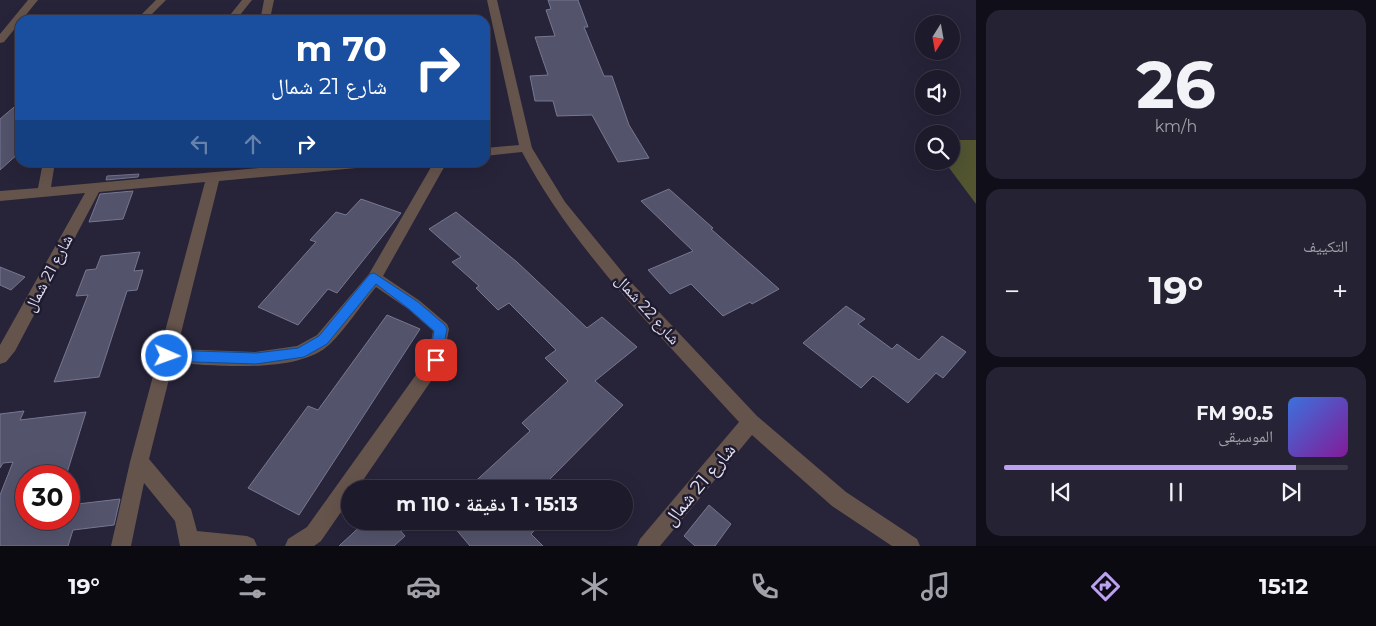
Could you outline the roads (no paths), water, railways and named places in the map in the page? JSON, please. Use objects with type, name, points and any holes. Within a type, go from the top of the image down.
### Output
[{"type":"street","points":[[21,15],[33,0]]},
{"type":"street","points":[[146,15],[161,0]]},
{"type":"street","points":[[235,15],[247,0]]},
{"type":"street","points":[[266,15],[270,0]]},
{"type":"street","name":"شارع 22 شمال","points":[[492,0],[526,148],[541,176],[560,204],[623,283],[751,422],[839,499],[910,546]]},
{"type":"street","points":[[0,40],[15,22]]},
{"type":"street","points":[[490,152],[526,148]]},
{"type":"street","points":[[44,192],[48,167]]},
{"type":"street","points":[[0,196],[322,167]]},
{"type":"street","points":[[167,356],[256,359],[300,353],[323,340],[374,278],[438,167]]},
{"type":"street","points":[[121,546],[139,462],[213,177]]},
{"type":"street","name":"شارع 21 شمال","points":[[0,357],[9,346],[94,188]]},
{"type":"street","points":[[295,546],[314,534],[436,360],[441,329],[414,305],[374,278]]},
{"type":"street","name":"شارع 21 شمال","points":[[647,546],[751,422]]},
{"type":"street","points":[[139,462],[184,516],[190,543],[247,546]]}]
